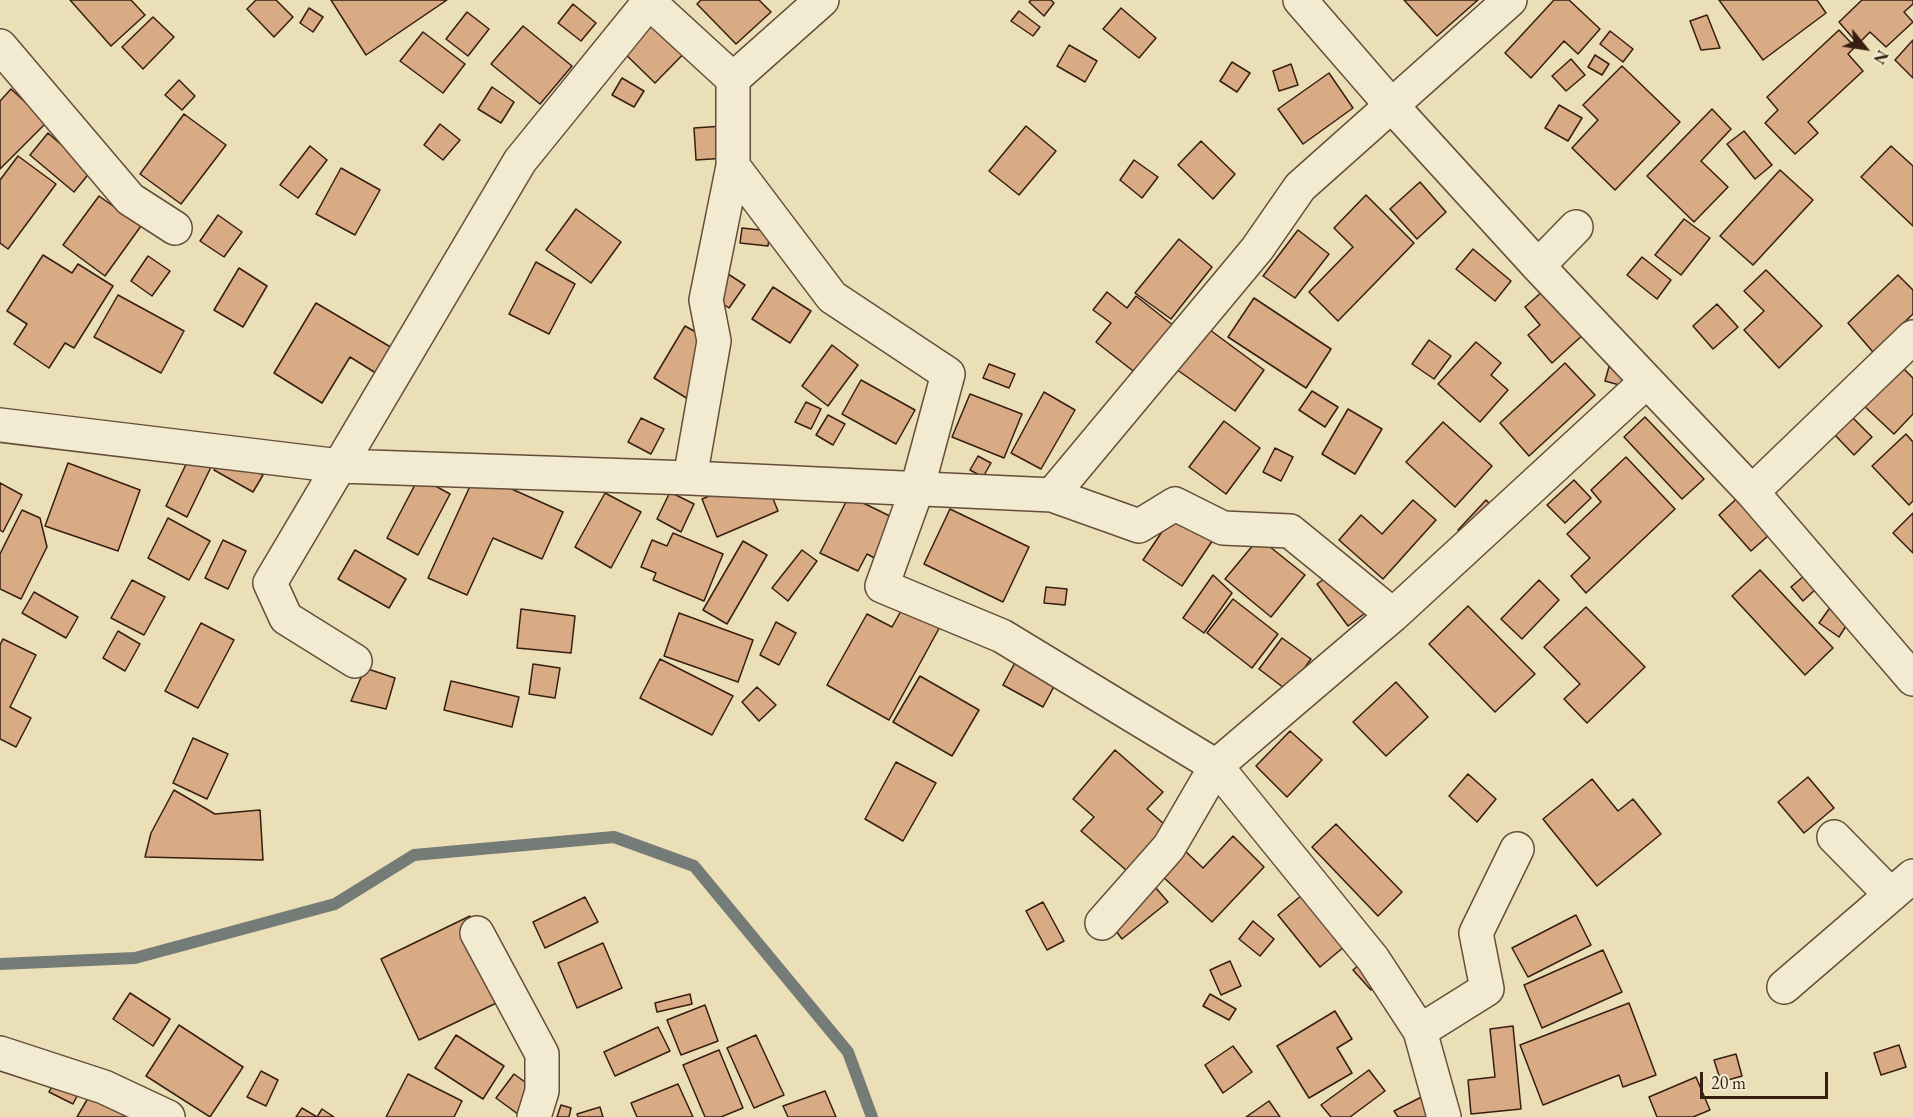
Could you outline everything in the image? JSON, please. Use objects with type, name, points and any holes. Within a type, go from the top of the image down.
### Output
[{"type":"street","points":[[733,80],[822,0]]},
{"type":"street","points":[[1300,0],[1392,106],[1538,266],[1752,492],[1913,679]]},
{"type":"street","points":[[1052,495],[1257,249],[1300,187],[1510,0]]},
{"type":"street","points":[[355,661],[286,618],[270,583],[520,161],[648,1],[733,80],[733,166],[706,300],[714,341],[690,478]]},
{"type":"street","points":[[0,45],[130,199],[175,228]]},
{"type":"street","points":[[733,166],[832,297],[948,374],[917,489],[882,585],[1002,636],[1216,766],[1372,959],[1420,1031],[1444,1117]]},
{"type":"street","points":[[1538,266],[1576,227]]},
{"type":"street","points":[[1752,492],[1913,337]]},
{"type":"street","points":[[1102,923],[1169,847],[1216,766],[1393,615],[1647,381]]},
{"type":"street","points":[[0,425],[340,466],[690,478],[1052,495],[1139,526],[1175,504],[1223,528],[1290,531],[1393,615]]},
{"type":"street","points":[[1784,987],[1902,885],[1834,837]]},
{"type":"street","points":[[1420,1031],[1487,989],[1476,933],[1517,849]]},
{"type":"street","points":[[477,933],[542,1054],[542,1091],[534,1117]]},
{"type":"street","points":[[0,1053],[104,1087],[168,1117]]},
{"type":"building","points":[[70,0],[131,0],[145,15],[111,46]]},
{"type":"building","points":[[256,0],[276,0],[293,17],[274,37],[247,9]]},
{"type":"building","points":[[331,0],[447,0],[366,55]]},
{"type":"building","points":[[665,0],[703,34],[655,83],[618,47]]},
{"type":"building","points":[[701,0],[759,0],[771,12],[736,44],[697,4]]},
{"type":"building","points":[[1031,0],[1051,0],[1054,3],[1044,16],[1029,2]]},
{"type":"building","points":[[1404,0],[1478,0],[1437,36]]},
{"type":"building","points":[[1554,0],[1569,0],[1600,29],[1578,54],[1564,41],[1531,78],[1505,53]]},
{"type":"building","points":[[1719,0],[1817,0],[1826,13],[1763,60]]},
{"type":"building","points":[[1862,0],[1913,0],[1913,4],[1904,12],[1913,22],[1886,47],[1870,32],[1858,44],[1839,22]]},
{"type":"building","points":[[573,4],[596,23],[581,41],[558,23]]},
{"type":"building","points":[[309,8],[323,17],[313,32],[300,23]]},
{"type":"building","points":[[1121,8],[1156,38],[1139,58],[1103,29]]},
{"type":"building","points":[[1019,11],[1040,27],[1033,36],[1011,21]]},
{"type":"building","points":[[467,12],[489,29],[468,56],[446,39]]},
{"type":"building","points":[[1707,15],[1720,48],[1701,50],[1690,21]]},
{"type":"building","points":[[153,17],[174,37],[143,69],[122,47]]},
{"type":"building","points":[[523,26],[572,66],[540,104],[491,64]]},
{"type":"building","points":[[1839,30],[1855,47],[1848,54],[1863,71],[1808,122],[1818,133],[1795,154],[1765,123],[1778,110],[1767,97]]},
{"type":"building","points":[[1610,31],[1633,49],[1623,62],[1600,44]]},
{"type":"building","points":[[423,32],[465,64],[443,93],[400,61]]},
{"type":"building","points":[[1913,40],[1913,78],[1895,60]]},
{"type":"building","points":[[1069,45],[1097,61],[1085,82],[1057,66]]},
{"type":"building","points":[[1595,55],[1609,64],[1602,75],[1588,67]]},
{"type":"building","points":[[1571,59],[1585,75],[1566,91],[1552,76]]},
{"type":"building","points":[[1232,62],[1250,73],[1237,92],[1220,81]]},
{"type":"building","points":[[1291,64],[1298,85],[1279,91],[1273,71]]},
{"type":"building","points":[[1622,66],[1680,122],[1615,190],[1572,148],[1598,120],[1583,105]]},
{"type":"building","points":[[1329,73],[1353,108],[1303,144],[1278,109]]},
{"type":"building","points":[[622,78],[644,91],[634,107],[612,95]]},
{"type":"building","points":[[179,80],[195,96],[182,110],[165,95]]},
{"type":"building","points":[[492,87],[514,102],[501,123],[478,109]]},
{"type":"building","points":[[11,89],[47,122],[0,169],[0,101]]},
{"type":"building","points":[[1559,105],[1582,118],[1568,141],[1545,128]]},
{"type":"building","points":[[1712,109],[1731,129],[1701,161],[1728,187],[1694,222],[1647,176]]},
{"type":"building","points":[[184,114],[226,145],[181,204],[140,174]]},
{"type":"building","points":[[440,124],[460,140],[443,160],[424,145]]},
{"type":"building","points":[[724,126],[726,158],[696,160],[694,128]]},
{"type":"building","points":[[1026,126],[1056,151],[1019,195],[989,171]]},
{"type":"building","points":[[1744,131],[1772,165],[1755,179],[1727,144]]},
{"type":"building","points":[[48,133],[91,171],[74,192],[30,155]]},
{"type":"building","points":[[1201,141],[1235,174],[1213,199],[1178,165]]},
{"type":"building","points":[[310,146],[327,160],[298,198],[280,185]]},
{"type":"building","points":[[1891,146],[1913,166],[1913,226],[1861,177]]},
{"type":"building","points":[[18,156],[56,184],[8,249],[0,243],[0,180]]},
{"type":"building","points":[[1134,160],[1158,177],[1142,198],[1120,180]]},
{"type":"building","points":[[341,168],[380,190],[355,235],[316,214]]},
{"type":"building","points":[[1780,170],[1813,200],[1753,265],[1720,236]]},
{"type":"building","points":[[1420,182],[1446,212],[1417,239],[1390,209]]},
{"type":"building","points":[[1366,195],[1414,243],[1338,321],[1309,292],[1353,247],[1334,228]]},
{"type":"building","points":[[99,196],[141,226],[105,276],[63,245]]},
{"type":"building","points":[[576,209],[621,242],[591,283],[546,250]]},
{"type":"building","points":[[218,215],[242,232],[224,257],[200,241]]},
{"type":"building","points":[[1684,219],[1710,238],[1681,275],[1655,255]]},
{"type":"building","points":[[742,228],[770,231],[768,246],[740,243]]},
{"type":"building","points":[[1298,230],[1329,254],[1295,298],[1263,276]]},
{"type":"building","points":[[1179,239],[1212,267],[1171,319],[1135,293]]},
{"type":"building","points":[[1473,249],[1511,281],[1495,301],[1456,269]]},
{"type":"building","points":[[43,255],[72,273],[78,264],[113,286],[74,348],[65,343],[49,368],[14,344],[27,324],[7,311]]},
{"type":"building","points":[[148,256],[170,271],[152,296],[131,281]]},
{"type":"building","points":[[1642,257],[1671,280],[1657,299],[1627,275]]},
{"type":"building","points":[[536,262],[575,284],[549,334],[509,314]]},
{"type":"building","points":[[239,268],[267,286],[243,327],[214,310]]},
{"type":"building","points":[[1766,270],[1822,326],[1779,368],[1744,330],[1764,311],[1744,291]]},
{"type":"building","points":[[725,272],[745,285],[729,308],[711,296]]},
{"type":"building","points":[[1898,275],[1913,290],[1913,314],[1873,352],[1848,323]]},
{"type":"building","points":[[773,287],[811,311],[790,343],[752,319]]},
{"type":"building","points":[[1544,290],[1585,333],[1552,363],[1528,335],[1540,325],[1525,307]]},
{"type":"building","points":[[1107,292],[1127,308],[1136,296],[1174,326],[1137,374],[1096,342],[1111,323],[1093,310]]},
{"type":"building","points":[[118,295],[184,331],[161,373],[94,337]]},
{"type":"building","points":[[1254,298],[1331,349],[1306,388],[1228,337]]},
{"type":"building","points":[[316,303],[394,349],[379,375],[350,357],[322,403],[274,373]]},
{"type":"building","points":[[1717,304],[1738,327],[1713,349],[1693,326]]},
{"type":"building","points":[[685,326],[721,346],[688,399],[654,378]]},
{"type":"building","points":[[1206,327],[1264,370],[1235,411],[1176,369]]},
{"type":"building","points":[[1429,340],[1451,356],[1434,379],[1412,364]]},
{"type":"building","points":[[1476,342],[1501,363],[1491,375],[1508,390],[1480,422],[1438,384]]},
{"type":"building","points":[[832,345],[858,365],[828,406],[802,386]]},
{"type":"building","points":[[1565,363],[1595,395],[1529,456],[1500,423]]},
{"type":"building","points":[[1610,363],[1628,370],[1623,386],[1605,381]]},
{"type":"building","points":[[989,364],[1015,374],[1009,388],[983,378]]},
{"type":"building","points":[[1901,366],[1913,378],[1913,414],[1894,434],[1863,405]]},
{"type":"building","points":[[861,380],[915,410],[896,444],[842,414]]},
{"type":"building","points":[[1312,391],[1338,407],[1325,427],[1299,410]]},
{"type":"building","points":[[1044,392],[1075,410],[1041,469],[1011,453]]},
{"type":"building","points":[[970,394],[1022,414],[1004,458],[952,437]]},
{"type":"building","points":[[806,402],[821,409],[811,429],[795,422]]},
{"type":"building","points":[[1348,409],[1382,429],[1355,474],[1322,454]]},
{"type":"building","points":[[828,415],[845,424],[833,445],[816,435]]},
{"type":"building","points":[[1851,416],[1872,437],[1854,455],[1833,433]]},
{"type":"building","points":[[1645,417],[1704,479],[1682,499],[1624,437]]},
{"type":"building","points":[[641,418],[664,429],[651,454],[628,442]]},
{"type":"building","points":[[1224,421],[1260,448],[1226,494],[1189,467]]},
{"type":"building","points":[[1443,422],[1492,466],[1455,507],[1406,462]]},
{"type":"building","points":[[1906,434],[1913,442],[1913,501],[1909,505],[1872,466]]},
{"type":"building","points":[[1275,448],[1293,457],[1281,481],[1263,472]]},
{"type":"building","points":[[224,452],[263,475],[253,492],[214,470]]},
{"type":"building","points":[[190,456],[212,465],[187,517],[166,506]]},
{"type":"building","points":[[978,456],[991,463],[983,477],[970,470]]},
{"type":"building","points":[[1626,457],[1675,509],[1586,593],[1571,576],[1590,558],[1567,534],[1601,502],[1591,490]]},
{"type":"building","points":[[68,463],[140,490],[118,551],[45,526]]},
{"type":"building","points":[[476,473],[563,512],[542,559],[493,538],[467,595],[428,578]]},
{"type":"building","points":[[763,474],[778,511],[717,537],[702,499]]},
{"type":"building","points":[[419,477],[450,494],[418,555],[387,538]]},
{"type":"building","points":[[1574,480],[1591,498],[1565,523],[1547,505]]},
{"type":"building","points":[[0,483],[22,495],[3,532],[0,530]]},
{"type":"building","points":[[1745,491],[1778,527],[1751,551],[1719,515]]},
{"type":"building","points":[[670,492],[694,504],[681,532],[657,519]]},
{"type":"building","points":[[605,493],[641,512],[611,568],[575,547]]},
{"type":"building","points":[[849,496],[902,522],[882,562],[867,554],[858,571],[820,553]]},
{"type":"building","points":[[1413,500],[1436,520],[1383,579],[1339,540],[1361,515],[1382,534]]},
{"type":"building","points":[[1486,500],[1498,512],[1472,542],[1458,530]]},
{"type":"building","points":[[1178,508],[1217,534],[1182,586],[1143,560]]},
{"type":"building","points":[[950,509],[1029,547],[1003,602],[924,564]]},
{"type":"building","points":[[22,510],[40,518],[47,547],[21,599],[0,589],[0,554]]},
{"type":"building","points":[[1913,513],[1913,553],[1893,533]]},
{"type":"building","points":[[168,518],[210,541],[189,580],[148,558]]},
{"type":"building","points":[[673,533],[723,554],[704,601],[653,580],[656,573],[641,567],[652,540],[667,546]]},
{"type":"building","points":[[1259,538],[1305,575],[1271,617],[1225,579]]},
{"type":"building","points":[[223,540],[246,551],[228,589],[205,578]]},
{"type":"building","points":[[743,541],[767,555],[727,624],[703,610]]},
{"type":"building","points":[[355,550],[406,579],[389,608],[338,579]]},
{"type":"building","points":[[802,550],[817,561],[788,601],[772,588]]},
{"type":"building","points":[[1341,567],[1372,608],[1348,626],[1317,584]]},
{"type":"building","points":[[1760,570],[1833,648],[1805,675],[1732,596]]},
{"type":"building","points":[[1213,575],[1232,593],[1204,633],[1183,618]]},
{"type":"building","points":[[1805,575],[1817,588],[1803,601],[1791,587]]},
{"type":"building","points":[[132,580],[165,597],[144,635],[111,618]]},
{"type":"building","points":[[1539,580],[1559,600],[1522,639],[1501,619]]},
{"type":"building","points":[[1046,587],[1067,589],[1065,605],[1044,603]]},
{"type":"building","points":[[34,592],[78,617],[66,638],[22,613]]},
{"type":"building","points":[[1233,599],[1278,634],[1252,668],[1207,633]]},
{"type":"building","points":[[906,602],[942,623],[889,720],[827,685],[867,614],[892,627]]},
{"type":"building","points":[[1834,602],[1853,615],[1839,637],[1819,623]]},
{"type":"building","points":[[1468,606],[1535,674],[1495,712],[1429,644]]},
{"type":"building","points":[[1586,607],[1645,667],[1587,723],[1564,699],[1580,684],[1544,647]]},
{"type":"building","points":[[521,609],[575,616],[571,653],[517,648]]},
{"type":"building","points":[[679,613],[753,640],[738,682],[664,656]]},
{"type":"building","points":[[776,622],[796,633],[779,665],[760,655]]},
{"type":"building","points":[[201,623],[234,640],[198,708],[165,691]]},
{"type":"building","points":[[118,631],[140,644],[125,671],[103,658]]},
{"type":"building","points":[[1282,638],[1311,659],[1288,691],[1259,669]]},
{"type":"building","points":[[3,639],[36,655],[10,707],[31,718],[16,747],[0,739],[0,645]]},
{"type":"building","points":[[1024,646],[1064,668],[1043,707],[1003,685]]},
{"type":"building","points":[[660,659],[733,696],[712,735],[640,698]]},
{"type":"building","points":[[533,664],[560,668],[555,698],[529,694]]},
{"type":"building","points":[[365,668],[395,678],[386,709],[351,701]]},
{"type":"building","points":[[920,676],[979,710],[952,756],[893,722]]},
{"type":"building","points":[[451,681],[519,697],[512,727],[444,710]]},
{"type":"building","points":[[1396,682],[1428,717],[1386,756],[1353,722]]},
{"type":"building","points":[[757,687],[776,705],[759,721],[742,702]]},
{"type":"building","points":[[1290,731],[1322,760],[1287,797],[1256,766]]},
{"type":"building","points":[[193,738],[228,754],[207,799],[173,783]]},
{"type":"building","points":[[1115,750],[1163,792],[1147,809],[1172,831],[1133,876],[1081,831],[1094,817],[1073,799]]},
{"type":"building","points":[[896,762],[936,783],[903,841],[865,819]]},
{"type":"building","points":[[1468,774],[1496,799],[1477,822],[1449,796]]},
{"type":"building","points":[[1808,777],[1834,808],[1804,833],[1778,802]]},
{"type":"building","points":[[1592,779],[1618,811],[1633,799],[1661,834],[1597,886],[1543,819]]},
{"type":"building","points":[[174,790],[215,814],[260,810],[263,860],[145,857],[151,833]]},
{"type":"building","points":[[1336,824],[1402,892],[1378,916],[1312,847]]},
{"type":"building","points":[[1233,836],[1264,867],[1212,922],[1162,876],[1185,851],[1203,868]]},
{"type":"building","points":[[1155,887],[1168,902],[1122,939],[1110,923]]},
{"type":"building","points":[[1308,890],[1351,941],[1320,967],[1278,915]]},
{"type":"building","points":[[585,897],[598,922],[545,948],[533,922]]},
{"type":"building","points":[[1043,902],[1064,941],[1047,950],[1026,911]]},
{"type":"building","points":[[1576,915],[1591,945],[1528,977],[1512,948]]},
{"type":"building","points":[[470,916],[509,997],[419,1040],[381,959]]},
{"type":"building","points":[[1253,921],[1274,939],[1260,956],[1239,939]]},
{"type":"building","points":[[603,943],[622,988],[577,1008],[558,963]]},
{"type":"building","points":[[1603,950],[1622,992],[1542,1028],[1524,985]]},
{"type":"building","points":[[1367,958],[1385,977],[1371,990],[1353,970]]},
{"type":"building","points":[[1230,961],[1241,986],[1221,995],[1210,970]]},
{"type":"building","points":[[130,993],[170,1019],[153,1046],[113,1019]]},
{"type":"building","points":[[690,994],[692,1004],[657,1012],[655,1003]]},
{"type":"building","points":[[1210,994],[1236,1009],[1229,1020],[1203,1006]]},
{"type":"building","points":[[1629,1003],[1656,1075],[1623,1087],[1619,1075],[1543,1105],[1520,1045]]},
{"type":"building","points":[[705,1005],[718,1041],[681,1055],[667,1020]]},
{"type":"building","points":[[1335,1011],[1352,1039],[1337,1048],[1352,1073],[1309,1098],[1277,1046]]},
{"type":"building","points":[[179,1025],[243,1067],[210,1117],[146,1076]]},
{"type":"building","points":[[1513,1026],[1521,1109],[1471,1114],[1468,1080],[1495,1077],[1490,1029]]},
{"type":"building","points":[[658,1027],[670,1051],[615,1076],[604,1052]]},
{"type":"building","points":[[456,1035],[504,1066],[483,1099],[435,1068]]},
{"type":"building","points":[[756,1035],[784,1095],[754,1108],[727,1048]]},
{"type":"building","points":[[1899,1045],[1906,1067],[1881,1075],[1874,1053]]},
{"type":"building","points":[[1233,1046],[1252,1072],[1223,1093],[1205,1065]]},
{"type":"building","points":[[719,1050],[743,1108],[721,1117],[705,1117],[683,1065]]},
{"type":"building","points":[[1736,1054],[1742,1076],[1721,1082],[1714,1060]]},
{"type":"building","points":[[62,1066],[86,1079],[73,1104],[49,1092]]},
{"type":"building","points":[[1369,1070],[1385,1091],[1350,1117],[1331,1117],[1321,1105]]},
{"type":"building","points":[[261,1071],[278,1080],[266,1106],[247,1097]]},
{"type":"building","points":[[408,1074],[462,1101],[454,1117],[386,1117]]},
{"type":"building","points":[[514,1074],[547,1098],[522,1117],[496,1098]]},
{"type":"building","points":[[1696,1077],[1710,1110],[1693,1117],[1657,1117],[1649,1097]]},
{"type":"building","points":[[98,1081],[160,1117],[77,1117]]},
{"type":"building","points":[[678,1084],[693,1117],[637,1117],[631,1103]]},
{"type":"building","points":[[1443,1086],[1459,1117],[1398,1117],[1394,1111]]},
{"type":"building","points":[[825,1091],[836,1117],[788,1117],[783,1106]]},
{"type":"building","points":[[1269,1101],[1280,1117],[1246,1117]]},
{"type":"building","points":[[561,1105],[571,1108],[569,1117],[557,1117]]},
{"type":"building","points":[[600,1107],[603,1117],[578,1117],[577,1114]]},
{"type":"building","points":[[302,1108],[317,1117],[296,1117]]},
{"type":"building","points":[[322,1109],[334,1117],[317,1117]]},
{"type":"waterway","points":[[0,964],[135,958],[335,904],[414,855],[614,837],[694,866],[848,1052],[872,1117]]}]
